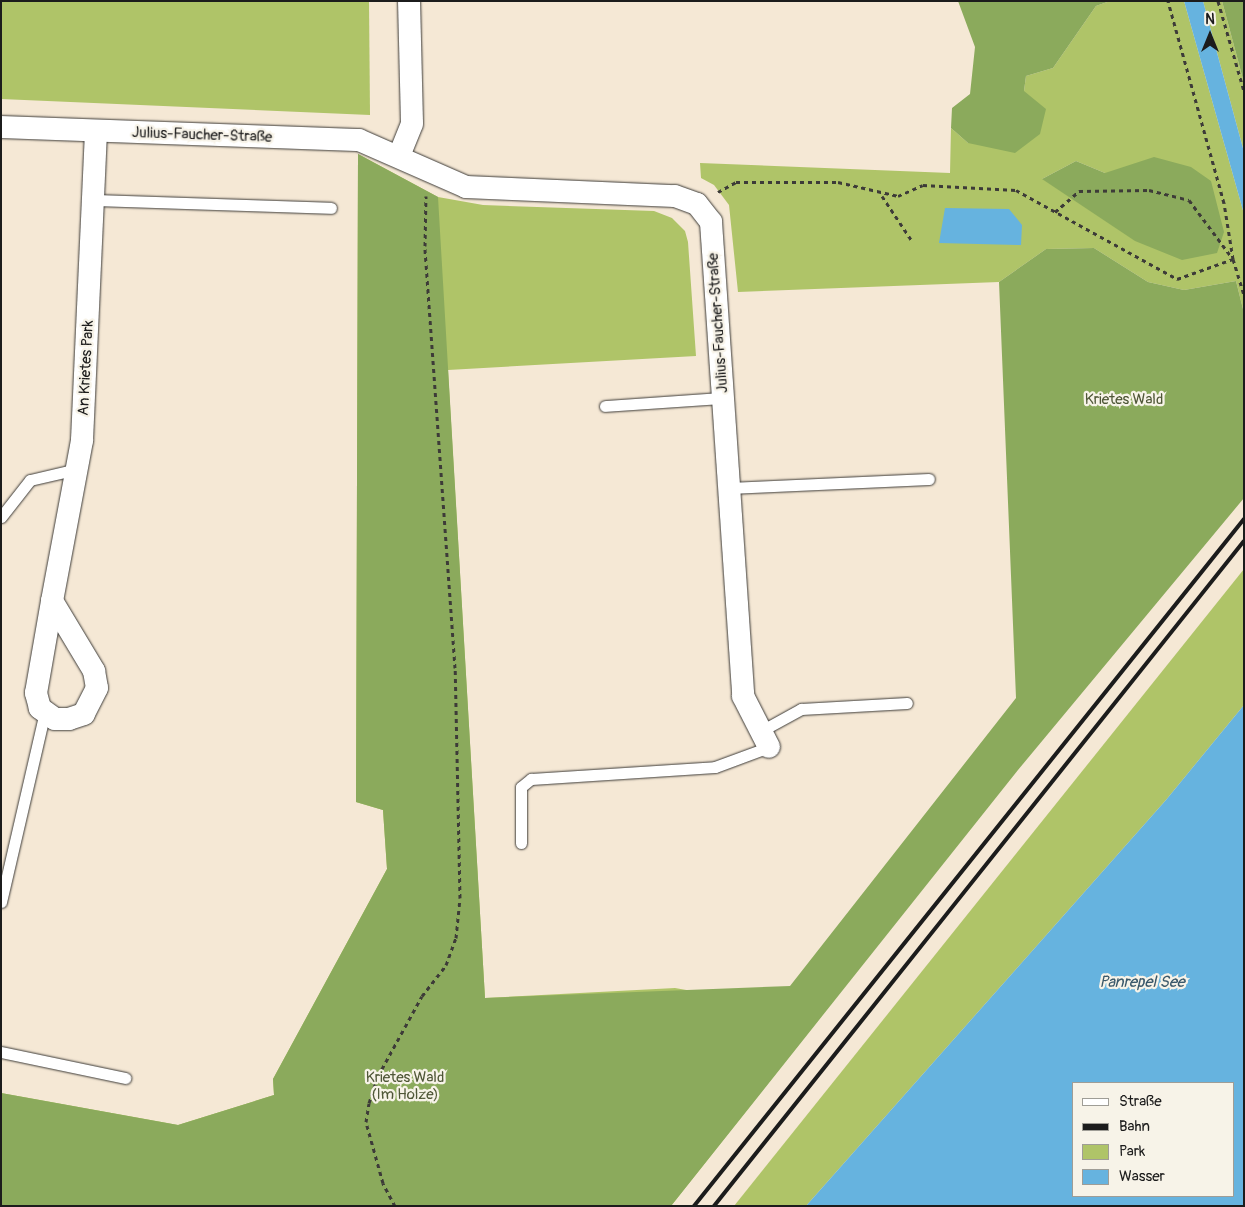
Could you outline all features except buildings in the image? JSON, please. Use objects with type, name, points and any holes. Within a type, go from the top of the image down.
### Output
[{"type":"street","points":[[399,156],[412,123],[410,1]]},
{"type":"street","name":"Julius-Faucher-Straße","points":[[1,127],[359,140],[399,156],[426,173],[466,187],[675,196],[697,204],[711,222],[743,696],[765,739]]},
{"type":"street","name":"An Krietes Park","points":[[45,712],[36,692],[77,469],[87,367],[96,131]]},
{"type":"street","points":[[45,712],[55,719],[84,714],[97,688],[94,671],[52,601]]},
{"type":"lane","points":[[93,200],[331,208]]},
{"type":"lane","points":[[605,406],[723,398]]},
{"type":"lane","points":[[1,517],[30,480],[77,469]]},
{"type":"lane","points":[[729,488],[929,479]]},
{"type":"lane","points":[[521,843],[521,787],[530,779],[714,767],[765,739],[801,709],[907,703]]},
{"type":"lane","points":[[1,902],[45,712]]},
{"type":"lane","points":[[1,1052],[125,1078]]},
{"type":"path","points":[[1168,1],[1224,203],[1233,259],[1244,294]]},
{"type":"path","points":[[1218,1],[1244,91]]},
{"type":"path","points":[[394,1205],[366,1122],[369,1103],[378,1076],[422,996],[446,966],[456,938],[460,898],[455,668],[425,246],[426,173]]},
{"type":"path","points":[[697,204],[736,182],[838,182],[881,196],[898,196],[923,186],[1007,189],[1055,212],[1177,280],[1233,259]]},
{"type":"path","points":[[1055,212],[1079,191],[1149,190],[1188,200],[1233,259]]},
{"type":"path","points":[[881,196],[912,241]]},
{"type":"green space","points":[[1,1],[369,1],[370,115],[1,99]]},
{"type":"green space","points":[[958,1],[1110,1],[1096,6],[1053,68],[1026,76],[1024,91],[1046,109],[1040,134],[1015,153],[968,143],[951,128],[952,108],[970,94],[975,47]]},
{"type":"green space","points":[[1110,1],[1184,1],[1244,214],[1244,313],[1236,281],[1184,290],[1148,282],[1094,248],[1046,249],[999,282],[738,292],[729,205],[714,185],[701,178],[700,163],[950,173],[951,128],[968,143],[1024,91],[1026,76],[1053,68],[1096,6]],"holes":[[[1076,161],[1105,173],[1042,179]]]},
{"type":"green space","points":[[1203,1],[1222,1],[1244,83],[1244,152]]},
{"type":"green space","points":[[1222,1],[1244,1],[1244,83]]},
{"type":"green space","name":"Krietes Wald","points":[[358,154],[438,197],[483,205],[654,211],[672,218],[685,231],[688,242],[696,356],[448,370],[485,998],[675,988],[823,1014],[671,1206],[1,1206],[1,1093],[178,1125],[274,1095],[273,1079],[387,869],[383,810],[356,802]]},
{"type":"green space","name":"Krietes Wald","points":[[358,154],[438,197],[485,998],[790,986],[1016,698],[999,282],[1046,249],[1094,248],[1148,282],[1184,290],[1236,281],[1244,313],[1244,498],[1018,770],[671,1206],[1,1206],[1,1093],[178,1125],[274,1095],[273,1079],[387,869],[383,810],[356,802]]},
{"type":"green space","points":[[1154,157],[1191,167],[1211,181],[1224,232],[1217,253],[1182,260],[1135,241],[1042,179],[1076,161],[1105,173]]},
{"type":"green space","points":[[1244,569],[1244,705],[1166,800],[806,1206],[734,1206]]},
{"type":"water","points":[[1184,1],[1203,1],[1244,152],[1244,214]]},
{"type":"water","points":[[945,208],[1009,209],[1022,225],[1021,245],[939,243]]},
{"type":"water","name":"Panrepel See","points":[[1244,705],[1244,1206],[806,1206],[1166,800]]},
{"type":"railway","points":[[694,1206],[1244,519]]},
{"type":"railway","points":[[714,1206],[1244,541]]},
{"type":"park label","name":"Krietes Wald (Im Holze)","points":[[405,1086]]}]
